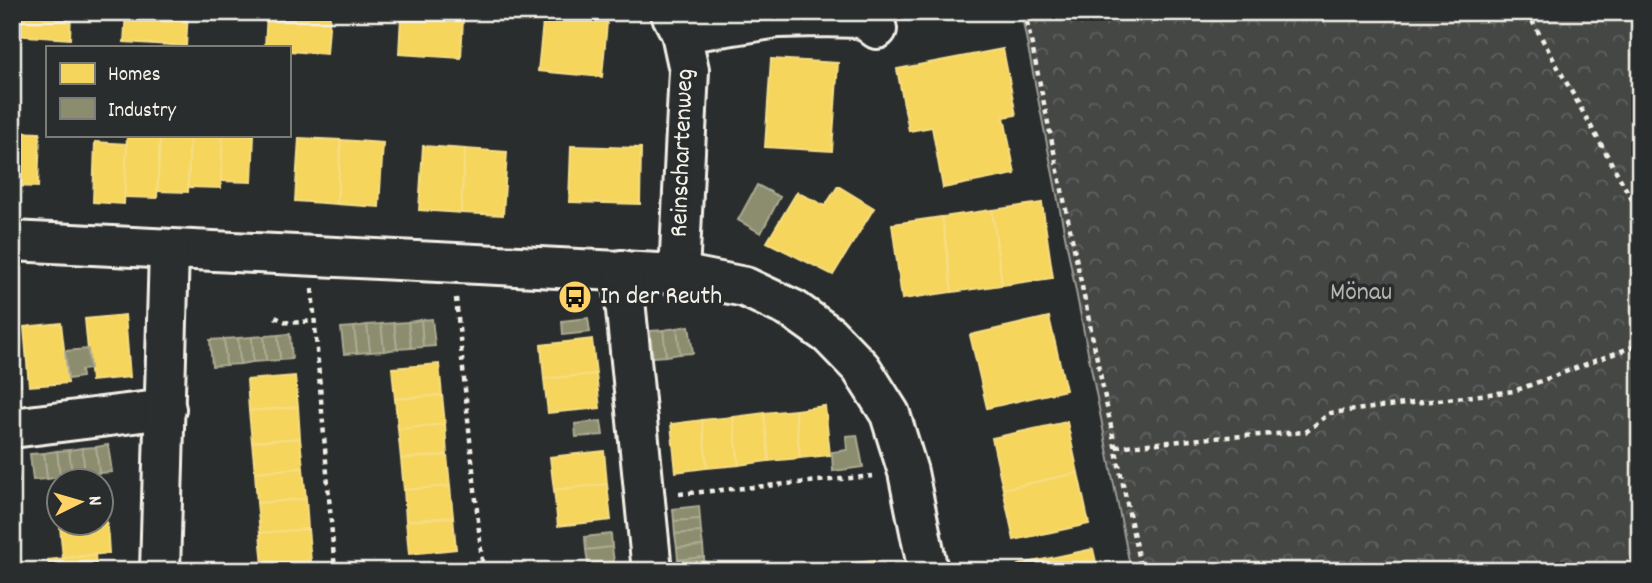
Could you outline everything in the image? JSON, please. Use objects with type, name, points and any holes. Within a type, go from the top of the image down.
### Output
[{"type":"street","name":"Reinschartenweg","points":[[679,274],[689,70],[676,23],[778,18],[863,18],[877,29]]},
{"type":"street","points":[[12,241],[622,270],[679,274],[745,287],[794,310],[829,335],[861,368],[890,414],[908,472],[928,571]]},
{"type":"street","points":[[160,571],[169,250]]},
{"type":"street","points":[[622,270],[652,571]]},
{"type":"street","points":[[12,428],[166,409]]},
{"type":"path","points":[[1025,12],[1141,571]]},
{"type":"path","points":[[1527,12],[1640,214]]},
{"type":"path","points":[[309,255],[335,571]]},
{"type":"path","points":[[453,263],[483,571]]},
{"type":"path","points":[[275,317],[289,323],[314,321]]},
{"type":"path","points":[[1115,447],[1306,432],[1330,413],[1514,391],[1640,344]]},
{"type":"path","points":[[645,497],[908,472]]},
{"type":"green space","name":"Mönau","points":[[1021,12],[1640,12],[1640,571],[1131,571]]},
{"type":"building: Homes","points":[[12,12],[71,12],[70,39],[12,35]]},
{"type":"building: Homes","points":[[126,12],[188,12],[186,46],[124,42]]},
{"type":"building: Homes","points":[[267,12],[330,14],[327,54],[290,51],[290,46],[265,46]]},
{"type":"building: Homes","points":[[401,12],[464,12],[463,19],[401,15]]},
{"type":"building: Homes","points":[[544,12],[608,12],[602,77],[538,71]]},
{"type":"building: Homes","points":[[401,15],[463,19],[461,58],[399,54]]},
{"type":"building: Homes","points":[[1003,49],[1016,115],[1004,117],[1015,174],[943,188],[932,127],[909,131],[897,69]]},
{"type":"building: Homes","points":[[771,59],[838,63],[832,151],[765,147]]},
{"type":"building: Homes","points":[[12,132],[40,133],[38,187],[12,186]]},
{"type":"building: Homes","points":[[127,136],[160,137],[157,198],[124,197]]},
{"type":"building: Homes","points":[[160,136],[190,136],[188,192],[157,191]]},
{"type":"building: Homes","points":[[190,136],[223,136],[221,188],[188,187]]},
{"type":"building: Homes","points":[[223,136],[254,136],[252,182],[221,181]]},
{"type":"building: Homes","points":[[299,138],[341,140],[337,204],[295,201]]},
{"type":"building: Homes","points":[[341,140],[383,143],[379,207],[337,204]]},
{"type":"building: Homes","points":[[95,142],[127,144],[124,204],[93,202]]},
{"type":"building: Homes","points":[[423,146],[465,149],[461,213],[419,210]]},
{"type":"building: Homes","points":[[571,146],[641,148],[640,204],[569,202]]},
{"type":"building: Homes","points":[[465,149],[507,152],[503,215],[461,213]]},
{"type":"building: Homes","points":[[838,186],[874,208],[833,275],[767,242],[797,192],[825,206]]},
{"type":"building: Homes","points":[[1042,203],[1053,278],[1002,285],[992,210]]},
{"type":"building: Homes","points":[[992,210],[1002,285],[952,292],[942,217]]},
{"type":"building: Homes","points":[[942,217],[952,292],[902,299],[892,224]]},
{"type":"building: Homes","points":[[125,315],[130,377],[91,381],[85,319]]},
{"type":"building: Homes","points":[[1049,317],[1066,390],[987,408],[970,335]]},
{"type":"building: Homes","points":[[61,323],[68,383],[29,386],[24,327]]},
{"type":"building: Homes","points":[[592,339],[596,374],[544,379],[541,345]]},
{"type":"building: Homes","points":[[439,364],[442,395],[395,399],[392,368]]},
{"type":"building: Homes","points":[[596,374],[600,408],[548,413],[544,379]]},
{"type":"building: Homes","points":[[295,376],[298,407],[249,411],[247,380]]},
{"type":"building: Homes","points":[[442,395],[445,424],[398,429],[395,399]]},
{"type":"building: Homes","points":[[825,406],[830,455],[800,458],[795,410]]},
{"type":"building: Homes","points":[[298,407],[300,438],[252,442],[249,411]]},
{"type":"building: Homes","points":[[795,410],[800,458],[769,461],[764,413]]},
{"type":"building: Homes","points":[[764,413],[769,461],[739,465],[733,417]]},
{"type":"building: Homes","points":[[733,417],[739,465],[707,468],[702,420]]},
{"type":"building: Homes","points":[[702,420],[707,468],[676,472],[671,424]]},
{"type":"building: Homes","points":[[1067,422],[1078,473],[1003,489],[992,438]]},
{"type":"building: Homes","points":[[445,424],[447,455],[401,459],[398,429]]},
{"type":"building: Homes","points":[[300,438],[303,468],[255,472],[252,442]]},
{"type":"building: Homes","points":[[604,451],[607,484],[554,490],[550,457]]},
{"type":"building: Homes","points":[[447,455],[450,486],[404,490],[401,459]]},
{"type":"building: Homes","points":[[303,468],[306,499],[257,503],[255,472]]},
{"type":"building: Homes","points":[[1078,473],[1089,524],[1014,540],[1003,489]]},
{"type":"building: Homes","points":[[607,484],[611,520],[558,526],[554,490]]},
{"type":"building: Homes","points":[[450,486],[453,517],[406,521],[404,490]]},
{"type":"building: Homes","points":[[306,499],[308,529],[260,533],[257,503]]},
{"type":"building: Homes","points":[[453,517],[456,549],[409,554],[406,521]]},
{"type":"building: Homes","points":[[308,529],[311,561],[263,566],[260,533]]},
{"type":"building: Homes","points":[[61,538],[108,538],[109,553],[63,558]]},
{"type":"building: Homes","points":[[1093,549],[1098,571],[1020,571],[1018,565]]},
{"type":"building: Homes","points":[[95,555],[97,571],[50,571],[48,560]]},
{"type":"building: Homes","points":[[874,561],[875,571],[844,571],[843,564]]},
{"type":"building: Homes","points":[[843,564],[844,571],[811,571],[811,567]]},
{"type":"building: Industry","points":[[757,185],[780,197],[761,233],[738,220]]},
{"type":"building: Industry","points":[[588,318],[590,332],[563,335],[562,321]]},
{"type":"building: Industry","points":[[432,319],[435,346],[423,347],[421,320]]},
{"type":"building: Industry","points":[[421,320],[423,347],[411,348],[408,322]]},
{"type":"building: Industry","points":[[408,322],[411,348],[397,349],[394,323]]},
{"type":"building: Industry","points":[[394,323],[397,349],[384,351],[381,324]]},
{"type":"building: Industry","points":[[381,324],[384,351],[370,352],[367,325]]},
{"type":"building: Industry","points":[[367,325],[370,352],[357,353],[354,327]]},
{"type":"building: Industry","points":[[689,326],[693,353],[680,354],[677,328]]},
{"type":"building: Industry","points":[[354,327],[357,353],[344,354],[341,328]]},
{"type":"building: Industry","points":[[677,328],[680,354],[666,356],[663,330]]},
{"type":"building: Industry","points":[[663,330],[666,356],[653,357],[650,331]]},
{"type":"building: Industry","points":[[290,334],[292,359],[280,360],[278,335]]},
{"type":"building: Industry","points":[[278,335],[280,360],[266,361],[264,336]]},
{"type":"building: Industry","points":[[264,336],[266,361],[253,362],[252,337]]},
{"type":"building: Industry","points":[[252,337],[253,362],[240,364],[238,338]]},
{"type":"building: Industry","points":[[238,338],[240,364],[226,365],[224,339]]},
{"type":"building: Industry","points":[[224,339],[226,365],[212,366],[210,340]]},
{"type":"building: Industry","points":[[88,349],[90,369],[81,370],[82,377],[68,379],[65,351]]},
{"type":"building: Industry","points":[[19,364],[21,385],[12,385],[12,365]]},
{"type":"building: Industry","points":[[601,421],[603,435],[576,437],[575,424]]},
{"type":"building: Industry","points":[[857,435],[863,467],[833,471],[832,452],[847,450],[846,436]]},
{"type":"building: Industry","points":[[108,445],[111,468],[98,468],[96,447]]},
{"type":"building: Industry","points":[[96,447],[98,468],[84,468],[82,448]]},
{"type":"building: Industry","points":[[82,448],[84,468],[71,468],[69,450]]},
{"type":"building: Industry","points":[[69,450],[71,468],[59,468],[57,451]]},
{"type":"building: Industry","points":[[57,451],[59,468],[46,468],[46,470],[44,453]]},
{"type":"building: Industry","points":[[44,453],[46,479],[33,480],[30,454]]},
{"type":"building: Industry","points":[[16,455],[19,482],[12,482],[12,456]]},
{"type":"building: Industry","points":[[699,506],[700,519],[674,521],[673,509]]},
{"type":"building: Industry","points":[[700,519],[701,532],[675,534],[674,521]]},
{"type":"building: Industry","points":[[701,532],[703,546],[677,548],[675,534]]},
{"type":"building: Industry","points":[[611,534],[612,547],[586,550],[585,537]]},
{"type":"building: Industry","points":[[703,546],[704,557],[678,560],[677,548]]},
{"type":"building: Industry","points":[[612,547],[614,562],[588,564],[586,550]]},
{"type":"building: Industry","points":[[704,557],[705,571],[679,571],[678,560]]},
{"type":"place","name":"In der Reuth","points":[[575,297]]}]
